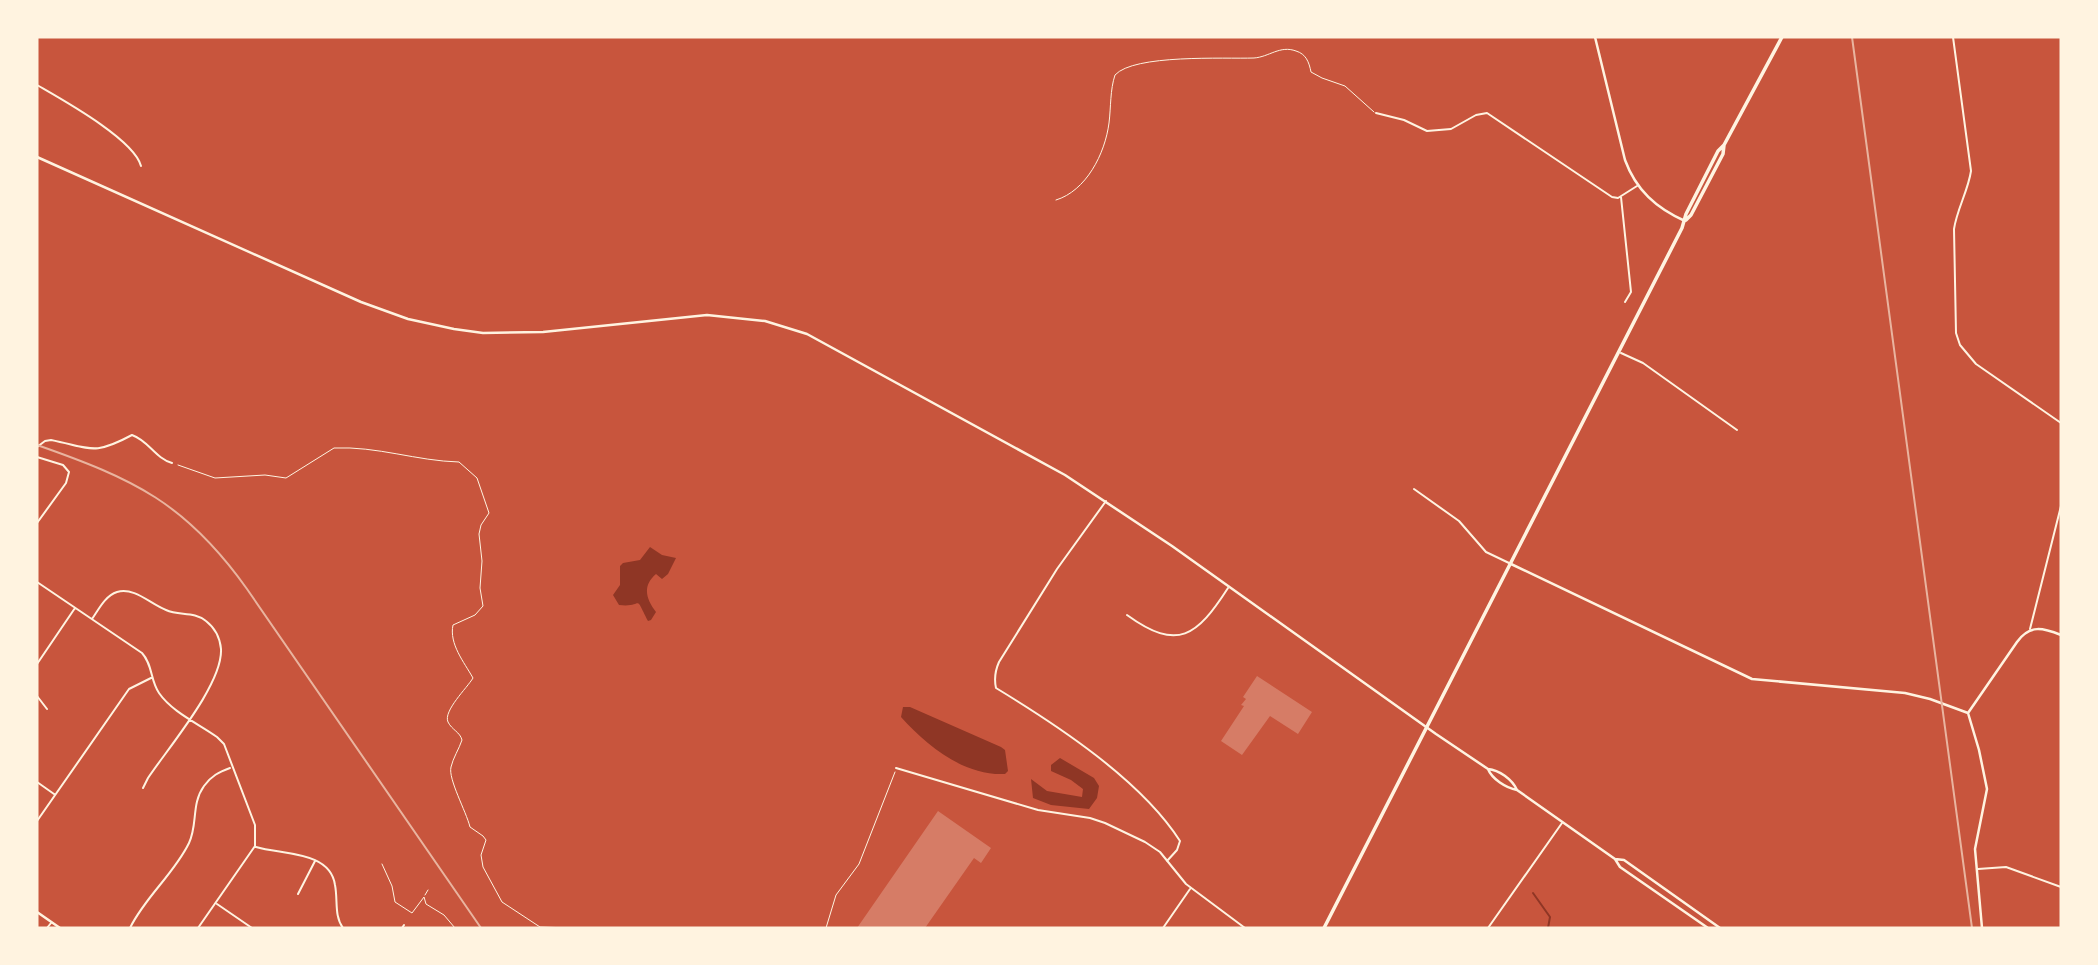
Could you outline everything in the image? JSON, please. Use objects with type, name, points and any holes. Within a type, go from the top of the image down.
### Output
[{"type":"highway","points":[[1324,928],[1685,221],[1718,151],[1724,145],[1782,37]]},
{"type":"main road","points":[[1595,37],[1625,160],[1637,185],[1659,207],[1685,221]]},
{"type":"main road","points":[[37,158],[371,306],[435,326],[483,333],[528,333],[707,315],[747,318],[781,325],[815,338],[1037,458],[1106,501],[1427,727],[1488,769],[1495,769],[1514,783],[1517,790]]},
{"type":"main road","points":[[1510,564],[1752,678],[1905,693],[1968,713]]},
{"type":"main road","points":[[1968,713],[2017,642],[2030,629],[2041,628],[2061,635]]},
{"type":"main road","points":[[1968,713],[1987,789],[1976,841],[1982,928]]},
{"type":"main road","points":[[1488,769],[1490,776],[1510,789],[1517,790],[1563,822],[1615,859],[1620,867],[1708,928]]},
{"type":"main road","points":[[1615,859],[1624,860],[1720,928]]},
{"type":"main road","points":[[37,912],[60,928]]},
{"type":"street","points":[[1953,37],[1970,171],[1969,185],[1954,229],[1956,333],[1962,350],[1976,364],[2061,423]]},
{"type":"street","points":[[37,85],[102,126],[135,153],[141,166]]},
{"type":"street","points":[[1376,113],[1404,120],[1427,131],[1451,129],[1476,115],[1487,113],[1612,197],[1618,198],[1637,185]]},
{"type":"street","points":[[1621,196],[1631,292],[1625,302]]},
{"type":"street","points":[[1619,351],[1643,363],[1737,430]]},
{"type":"street","points":[[37,447],[51,440],[87,450],[97,450],[132,435],[143,440],[157,456],[173,463]]},
{"type":"street","points":[[37,457],[63,465],[69,472],[66,483],[37,523]]},
{"type":"street","points":[[1414,489],[1460,521],[1474,541],[1486,552],[1510,564]]},
{"type":"street","points":[[1106,501],[1057,569],[999,662],[995,683],[996,688],[1040,715],[1148,801],[1180,841],[1177,850],[1167,861]]},
{"type":"street","points":[[2030,629],[2061,506]]},
{"type":"street","points":[[37,582],[142,653],[149,662],[152,678],[164,699],[223,744],[255,825],[255,846],[198,928]]},
{"type":"street","points":[[1127,615],[1159,634],[1181,635],[1194,630],[1204,621],[1229,587]]},
{"type":"street","points":[[92,619],[108,597],[124,591],[138,595],[169,612],[193,614],[206,620],[217,634],[219,661],[211,685],[144,788]]},
{"type":"street","points":[[37,664],[75,608]]},
{"type":"street","points":[[37,821],[129,689],[152,678]]},
{"type":"street","points":[[37,696],[47,709]]},
{"type":"street","points":[[130,928],[188,845],[196,801],[204,785],[219,772],[231,768]]},
{"type":"street","points":[[896,768],[1038,810],[1105,823],[1160,852],[1190,888],[1245,928]]},
{"type":"street","points":[[37,782],[54,795]]},
{"type":"street","points":[[1488,928],[1563,822]]},
{"type":"street","points":[[255,846],[284,854],[308,856],[327,868],[335,883],[339,922],[343,928]]},
{"type":"street","points":[[298,894],[316,860]]},
{"type":"street","points":[[1976,869],[2006,867],[2061,887]]},
{"type":"street","points":[[1163,928],[1190,888]]},
{"type":"street","points":[[216,903],[252,928]]},
{"type":"street","points":[[47,928],[51,922]]},
{"type":"lane","points":[[1056,200],[1069,196],[1094,165],[1104,145],[1109,126],[1115,75],[1119,70],[1135,64],[1222,57],[1258,58],[1272,51],[1294,50],[1306,57],[1311,72],[1345,86],[1376,113]]},
{"type":"path","points":[[173,463],[208,477],[265,475],[286,478],[334,447],[342,447],[386,450],[439,462],[459,462],[477,478],[489,513],[479,534],[483,606],[475,615],[453,625],[451,635],[473,678],[447,717],[462,740],[450,768],[451,781],[466,810],[470,827],[486,840],[481,855],[483,867],[502,902],[540,927],[571,928]]},
{"type":"path","points":[[826,928],[836,895],[859,864],[896,768]]},
{"type":"path","points":[[382,864],[392,886],[393,900],[412,914]]},
{"type":"path","points":[[403,927],[428,890]]},
{"type":"path","points":[[424,897],[426,904],[444,915],[455,928]]},
{"type":"shaded area","points":[[650,547],[662,555],[676,558],[668,574],[662,579],[656,574],[649,583],[647,593],[656,612],[648,621],[638,603],[619,605],[613,595],[620,585],[620,566],[640,560]]},
{"type":"shaded area","points":[[903,707],[910,707],[1001,747],[1005,750],[1008,771],[1005,774],[975,770],[947,757],[901,717]]},
{"type":"shaded area","points":[[1060,758],[1094,778],[1099,786],[1097,798],[1089,809],[1051,805],[1033,798],[1031,779],[1047,791],[1082,797],[1083,789],[1051,771],[1051,765]]},
{"type":"building","points":[[1257,676],[1312,712],[1298,734],[1270,716],[1242,755],[1221,741],[1244,706],[1241,705],[1246,699],[1243,697]]},
{"type":"building","points":[[938,811],[991,848],[981,863],[974,858],[925,928],[857,928]]},
{"type":"waterway","points":[[1533,893],[1550,917],[1548,928]]},
{"type":"railway","points":[[1852,37],[1972,928]]},
{"type":"railway","points":[[37,445],[130,483],[156,498],[202,535],[247,589],[481,928]]}]
